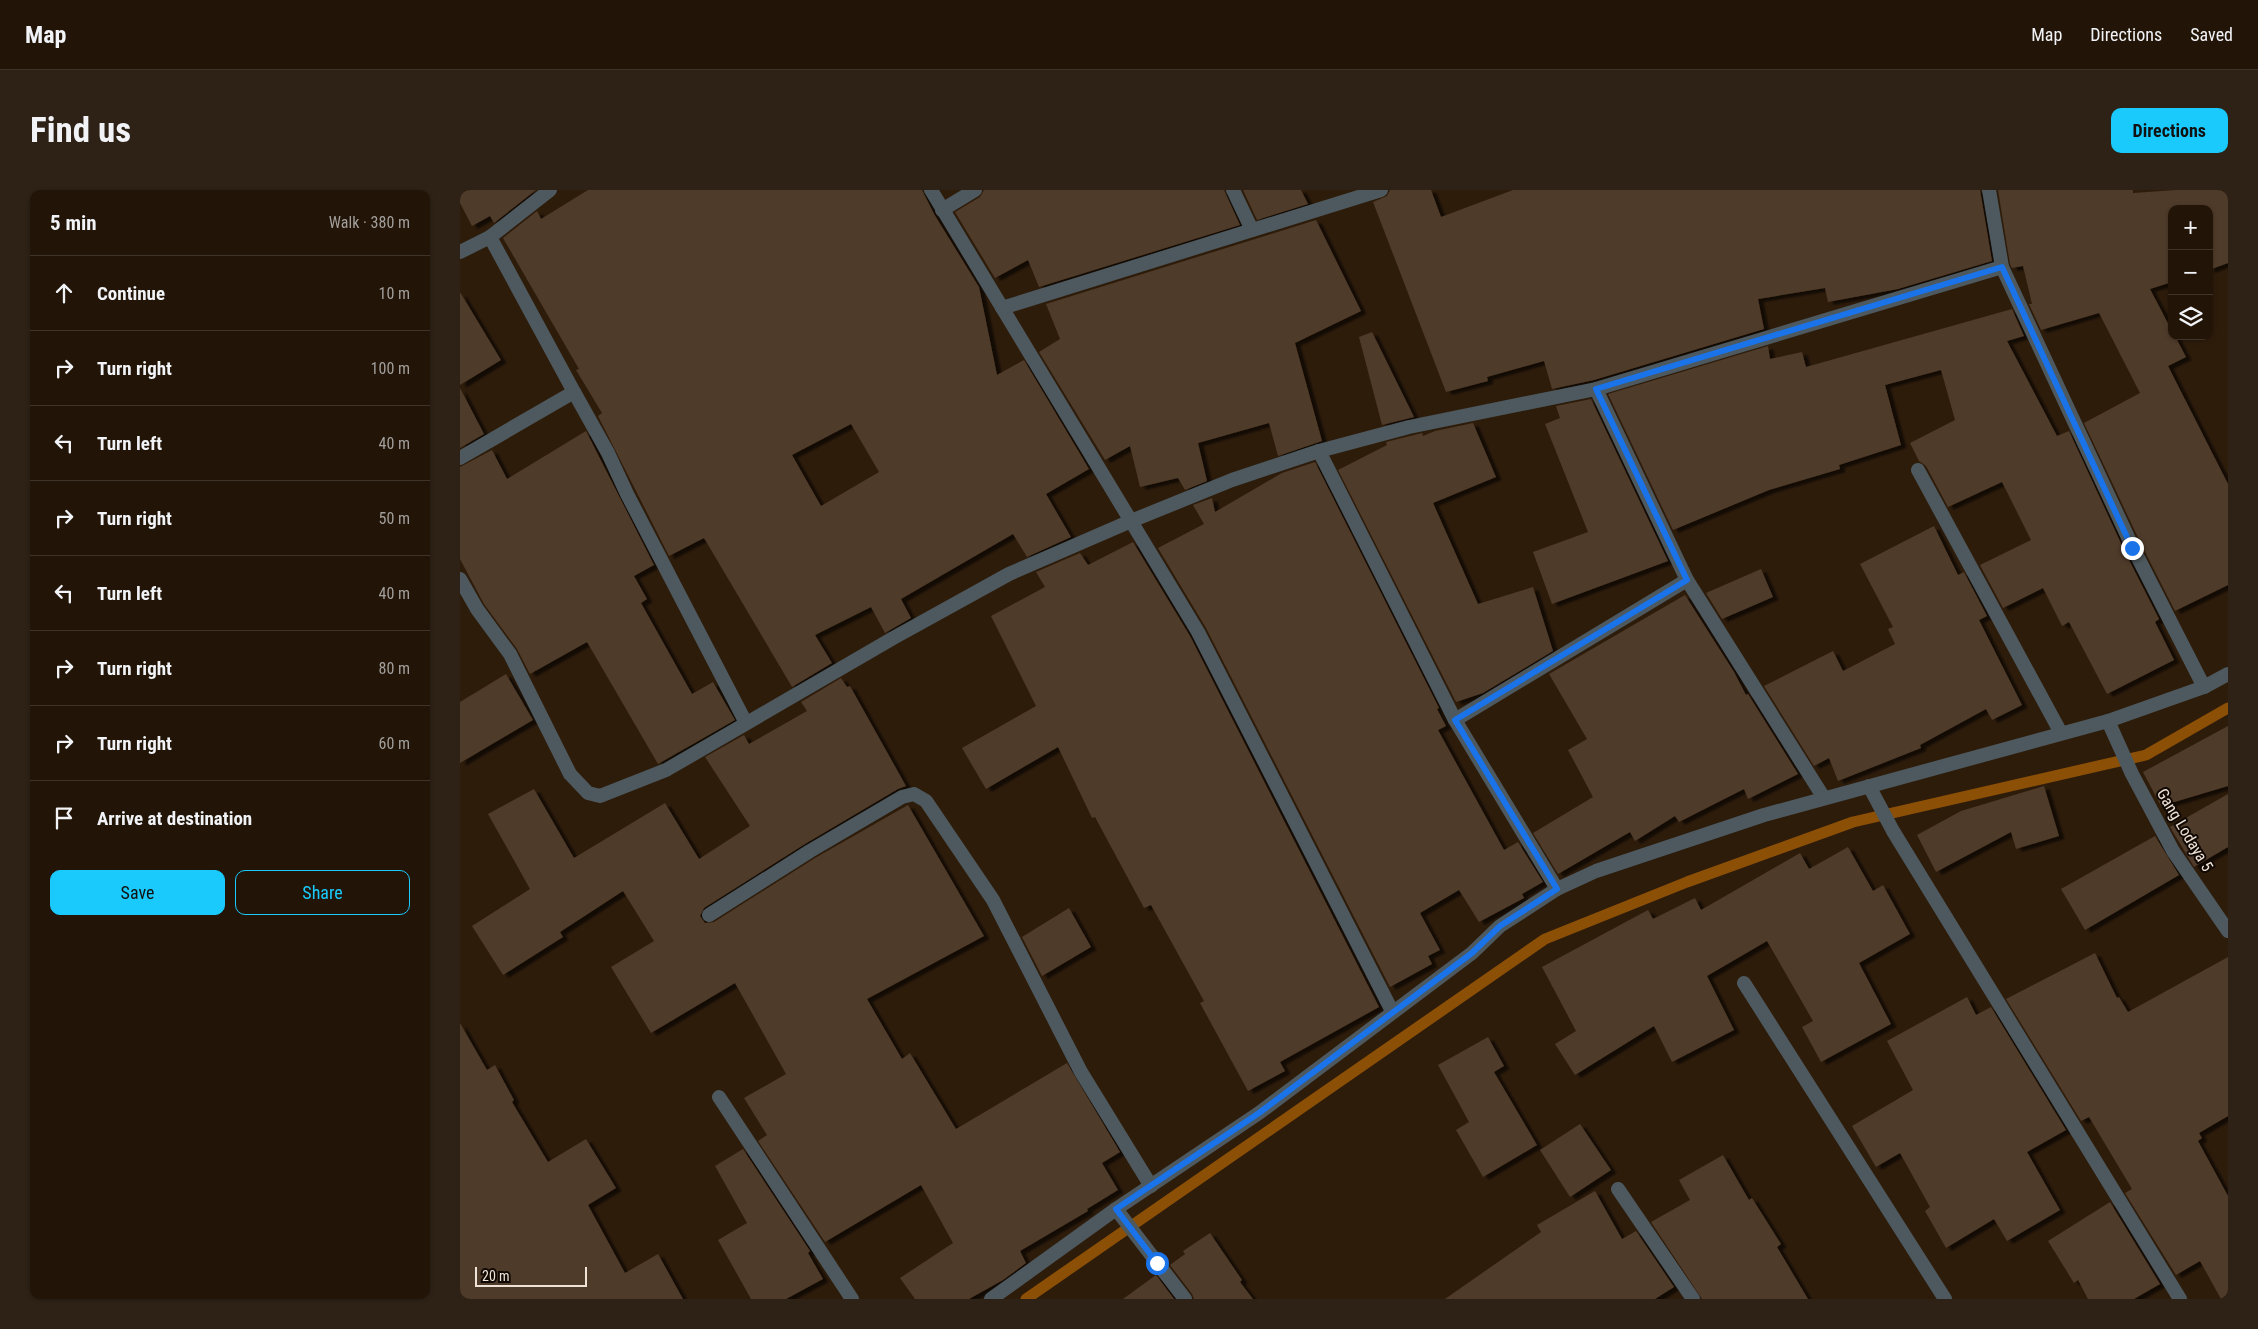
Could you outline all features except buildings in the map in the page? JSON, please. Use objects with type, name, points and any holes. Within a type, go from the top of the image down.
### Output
[{"type":"street","points":[[460,252],[490,237],[550,190]]},
{"type":"street","points":[[931,190],[1198,632],[1392,1011]]},
{"type":"street","points":[[942,210],[975,190]]},
{"type":"street","points":[[1233,190],[1252,230]]},
{"type":"street","points":[[1002,308],[1382,190]]},
{"type":"street","points":[[1989,190],[2002,267],[2132,548],[2204,688]]},
{"type":"street","points":[[490,237],[608,452],[627,494],[746,723]]},
{"type":"street","points":[[460,579],[477,609],[510,654],[570,774],[588,793],[600,796],[666,770],[895,636],[1009,574],[1232,480],[1319,451],[1409,427],[1596,389],[2002,267]]},
{"type":"street","points":[[1596,389],[1687,580],[1824,798]]},
{"type":"street","points":[[460,458],[574,392]]},
{"type":"street","points":[[1319,451],[1455,720],[1557,889]]},
{"type":"street","points":[[1918,470],[2061,733]]},
{"type":"street","points":[[1455,720],[1687,580]]},
{"type":"street","points":[[991,1299],[1118,1213],[1150,1186],[1259,1113],[1392,1011],[1472,953],[1500,926],[1557,889],[1596,870],[1764,815],[1824,798],[1872,792],[2061,733],[2108,721],[2204,688],[2228,674]]},
{"type":"street","name":"Gang Lodaya 5","points":[[2108,721],[2132,774],[2174,851],[2228,931]]},
{"type":"street","points":[[1872,792],[1893,831],[2180,1299]]},
{"type":"street","points":[[709,916],[810,851],[902,797],[914,794],[926,801],[993,900],[1081,1072],[1150,1186]]},
{"type":"street","points":[[1744,983],[1945,1299]]},
{"type":"street","points":[[718,1098],[852,1299]]},
{"type":"street","points":[[1618,1189],[1693,1299]]},
{"type":"street","points":[[1118,1213],[1185,1299]]},
{"type":"waterway","points":[[1026,1299],[1545,939],[1687,882],[1853,822],[2146,755],[2228,708]]},
{"type":"route","points":[[1157,1263],[1116,1209],[1259,1113],[1392,1011],[1472,953],[1500,926],[1557,889],[1455,720],[1687,580],[1596,389],[2002,267],[2132,548]]}]
